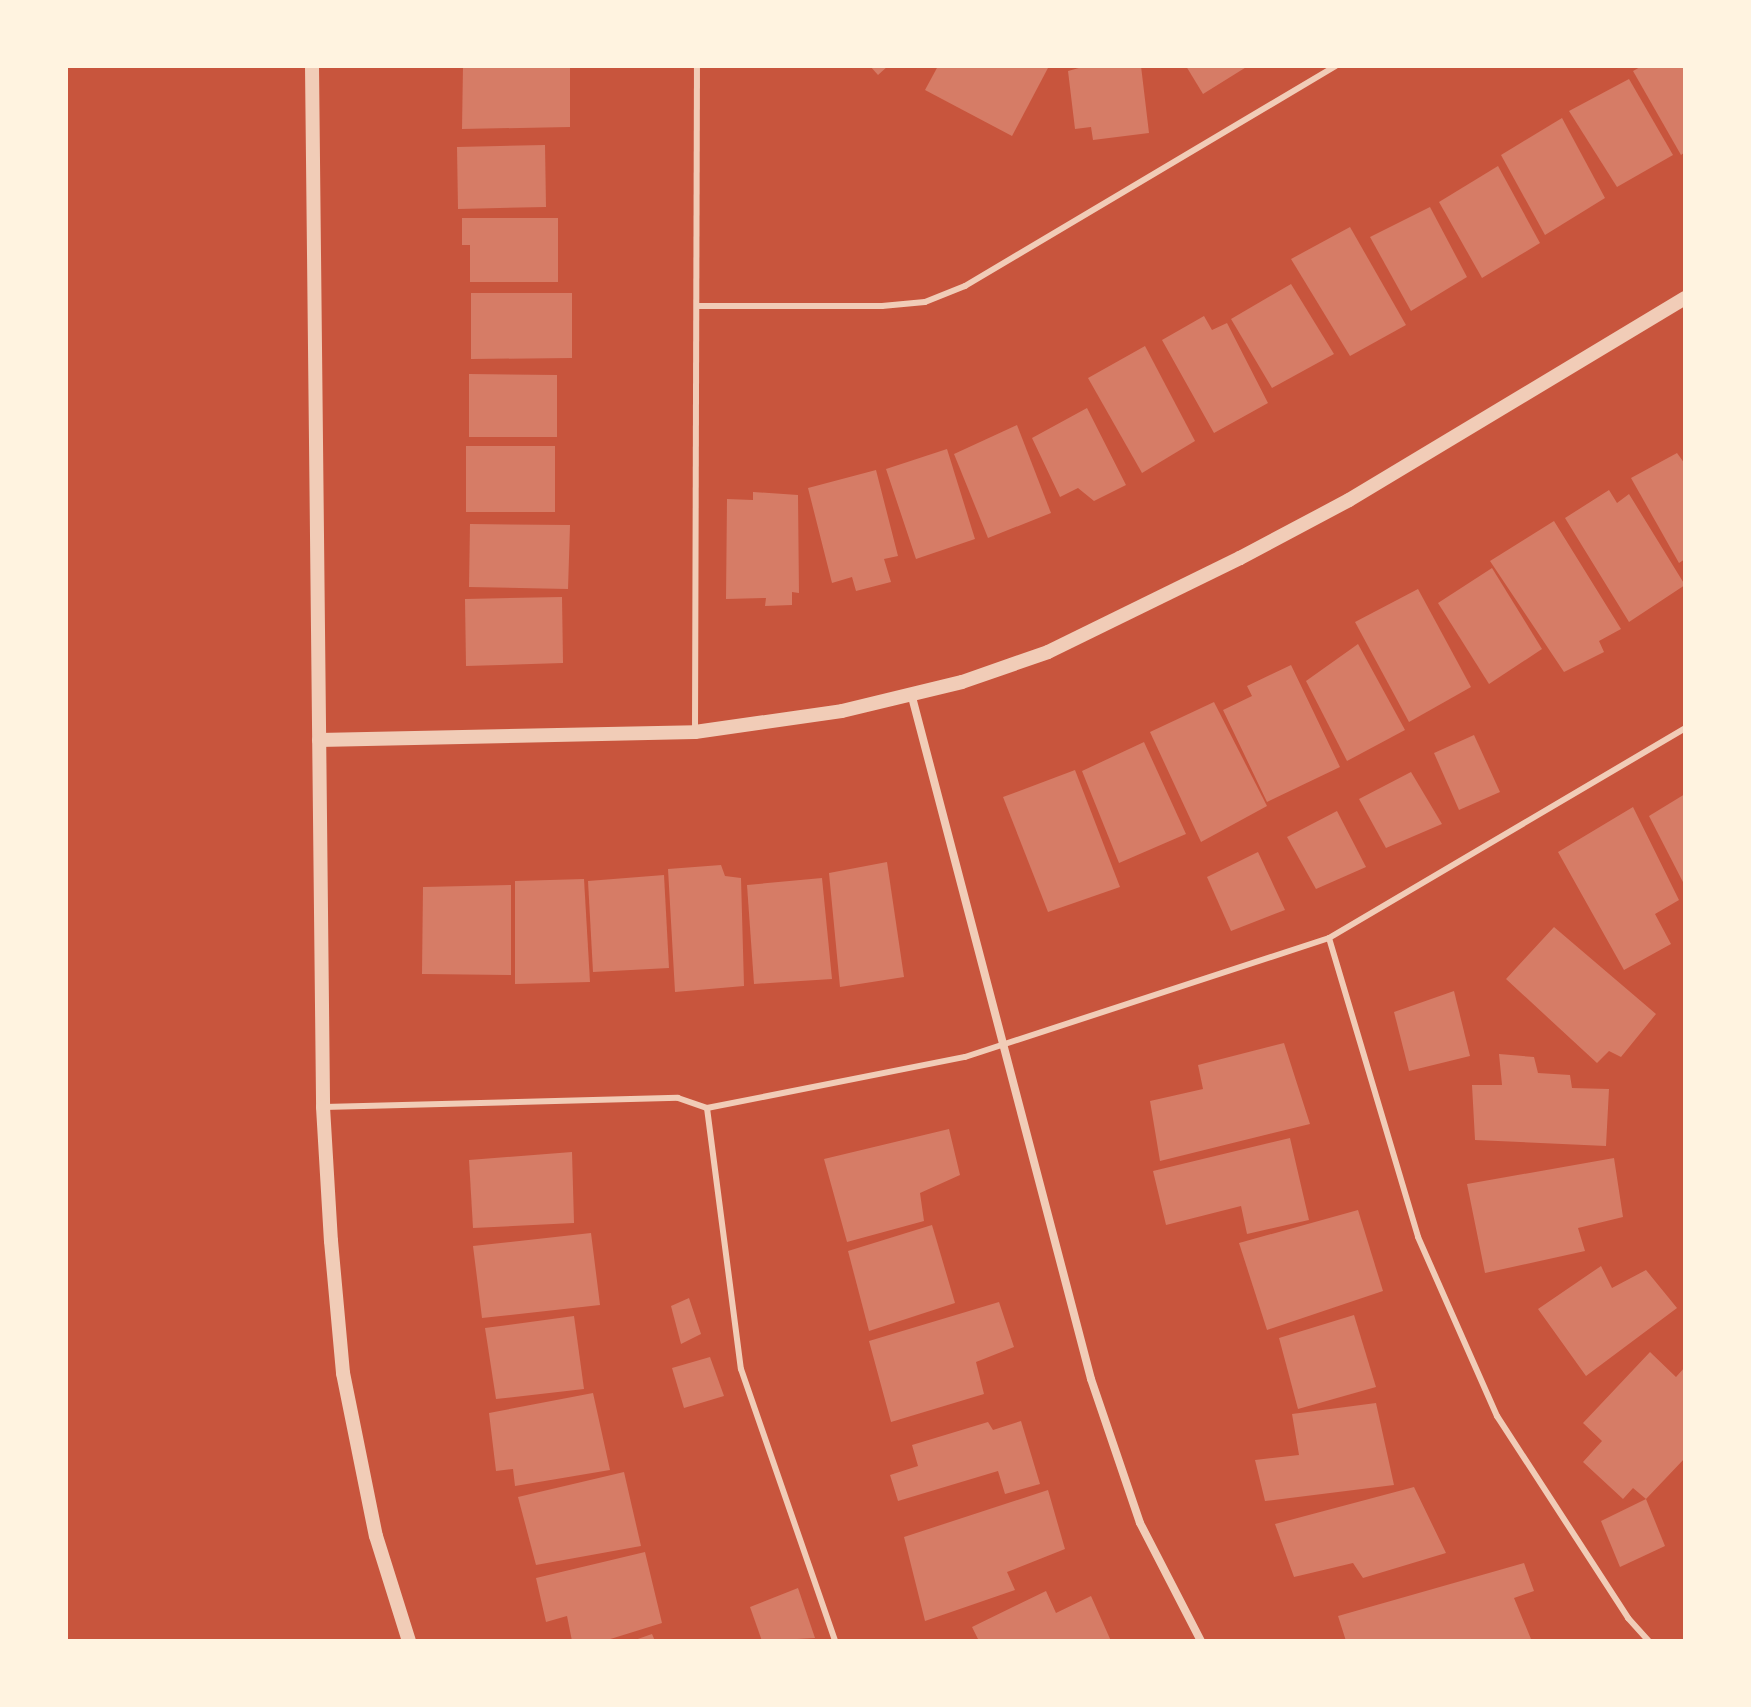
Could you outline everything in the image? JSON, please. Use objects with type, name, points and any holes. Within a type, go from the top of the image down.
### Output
[{"type":"street","points":[[312,66],[323,1107],[343,1373],[376,1536],[409,1641]]},
{"type":"street","points":[[319,740],[695,732],[912,697],[1048,652],[1143,609],[1349,500],[1685,298]]},
{"type":"street","points":[[912,697],[1091,1379],[1140,1523],[1201,1641]]},
{"type":"lane","points":[[695,732],[697,66]]},
{"type":"lane","points":[[697,306],[882,306],[925,302],[965,286],[1336,66]]},
{"type":"lane","points":[[323,1107],[678,1098],[707,1108],[1004,1046],[1329,938],[1685,728]]},
{"type":"lane","points":[[1329,938],[1418,1237],[1497,1416],[1628,1618],[1649,1641]]},
{"type":"lane","points":[[707,1108],[741,1369],[835,1641]]},
{"type":"building","points":[[463,66],[570,66],[570,127],[462,129]]},
{"type":"building","points":[[870,66],[888,66],[878,75]]},
{"type":"building","points":[[938,66],[1049,66],[1012,136],[925,90]]},
{"type":"building","points":[[1086,66],[1141,66],[1149,133],[1093,140],[1091,127],[1075,129],[1068,71]]},
{"type":"building","points":[[1186,66],[1248,66],[1203,94]]},
{"type":"building","points":[[1642,66],[1685,66],[1685,152],[1681,155],[1633,71]]},
{"type":"building","points":[[1629,79],[1673,155],[1617,187],[1569,111]]},
{"type":"building","points":[[1562,118],[1605,198],[1545,235],[1501,155]]},
{"type":"building","points":[[545,145],[546,207],[458,209],[457,147]]},
{"type":"building","points":[[1498,166],[1540,243],[1482,278],[1439,202]]},
{"type":"building","points":[[1430,207],[1467,277],[1411,311],[1370,237]]},
{"type":"building","points":[[462,218],[558,218],[558,282],[470,282],[470,245],[462,245]]},
{"type":"building","points":[[1350,227],[1406,325],[1350,356],[1291,259]]},
{"type":"building","points":[[1291,284],[1334,354],[1272,388],[1231,319]]},
{"type":"building","points":[[471,293],[572,293],[572,358],[471,359]]},
{"type":"building","points":[[1204,316],[1212,330],[1227,323],[1268,403],[1214,433],[1162,340]]},
{"type":"building","points":[[1145,346],[1195,441],[1142,473],[1088,378]]},
{"type":"building","points":[[469,374],[557,375],[557,437],[469,437]]},
{"type":"building","points":[[1087,408],[1126,485],[1094,501],[1078,488],[1060,497],[1032,438]]},
{"type":"building","points":[[1017,425],[1051,513],[988,538],[954,454]]},
{"type":"building","points":[[466,446],[555,446],[555,512],[466,512]]},
{"type":"building","points":[[947,449],[975,539],[916,559],[886,469]]},
{"type":"building","points":[[1677,453],[1685,464],[1685,559],[1679,563],[1631,478]]},
{"type":"building","points":[[876,470],[898,556],[884,559],[891,582],[856,591],[852,577],[832,583],[808,488]]},
{"type":"building","points":[[1609,490],[1617,503],[1629,494],[1685,585],[1629,622],[1565,518]]},
{"type":"building","points":[[753,492],[798,495],[799,593],[792,592],[792,605],[765,606],[766,598],[726,599],[727,499],[753,500]]},
{"type":"building","points":[[1554,521],[1621,629],[1599,641],[1604,652],[1564,672],[1490,561]]},
{"type":"building","points":[[470,524],[570,525],[568,589],[469,587]]},
{"type":"building","points":[[1492,568],[1542,649],[1489,684],[1438,603]]},
{"type":"building","points":[[1418,589],[1471,687],[1409,722],[1355,622]]},
{"type":"building","points":[[562,597],[563,663],[466,666],[465,599]]},
{"type":"building","points":[[1358,644],[1405,730],[1347,761],[1306,681]]},
{"type":"building","points":[[1291,665],[1340,767],[1267,802],[1223,710],[1252,696],[1247,686]]},
{"type":"building","points":[[1214,702],[1267,806],[1201,842],[1150,732]]},
{"type":"building","points":[[1474,735],[1500,792],[1459,810],[1434,753]]},
{"type":"building","points":[[1144,742],[1186,834],[1119,863],[1082,771]]},
{"type":"building","points":[[1075,770],[1120,887],[1048,912],[1003,797]]},
{"type":"building","points":[[1411,772],[1442,824],[1386,848],[1359,799]]},
{"type":"building","points":[[1685,794],[1685,886],[1649,816]]},
{"type":"building","points":[[1633,807],[1679,900],[1655,914],[1671,944],[1624,970],[1558,852]]},
{"type":"building","points":[[1337,811],[1366,867],[1316,889],[1287,837]]},
{"type":"building","points":[[1258,852],[1285,910],[1231,931],[1207,877]]},
{"type":"building","points":[[887,862],[904,977],[840,987],[829,873]]},
{"type":"building","points":[[721,865],[725,876],[741,878],[744,986],[675,992],[668,869]]},
{"type":"building","points":[[664,875],[669,968],[593,972],[588,881]]},
{"type":"building","points":[[822,878],[832,979],[754,984],[747,885]]},
{"type":"building","points":[[584,879],[590,982],[515,984],[515,881]]},
{"type":"building","points":[[511,885],[511,975],[422,974],[423,887]]},
{"type":"building","points":[[1554,927],[1656,1014],[1621,1057],[1609,1051],[1597,1063],[1506,979]]},
{"type":"building","points":[[1454,991],[1470,1056],[1409,1071],[1394,1012]]},
{"type":"building","points":[[1284,1043],[1310,1124],[1160,1161],[1150,1101],[1203,1089],[1198,1065]]},
{"type":"building","points":[[1499,1054],[1534,1057],[1538,1073],[1570,1075],[1572,1088],[1609,1089],[1606,1146],[1475,1140],[1472,1085],[1502,1085]]},
{"type":"building","points":[[949,1129],[960,1175],[920,1193],[924,1221],[847,1242],[824,1159]]},
{"type":"building","points":[[1290,1138],[1309,1220],[1247,1234],[1241,1206],[1166,1225],[1153,1171]]},
{"type":"building","points":[[572,1152],[574,1223],[473,1228],[469,1160]]},
{"type":"building","points":[[1614,1158],[1623,1217],[1578,1228],[1585,1251],[1485,1273],[1467,1184]]},
{"type":"building","points":[[1358,1210],[1383,1291],[1267,1330],[1239,1243]]},
{"type":"building","points":[[932,1225],[955,1303],[869,1331],[848,1251]]},
{"type":"building","points":[[591,1233],[600,1305],[482,1318],[473,1246]]},
{"type":"building","points":[[1601,1266],[1612,1288],[1646,1270],[1677,1308],[1586,1376],[1538,1309]]},
{"type":"building","points":[[689,1298],[701,1334],[681,1344],[671,1306]]},
{"type":"building","points":[[999,1302],[1014,1347],[976,1362],[984,1394],[891,1422],[869,1341]]},
{"type":"building","points":[[1354,1315],[1376,1387],[1298,1409],[1279,1338]]},
{"type":"building","points":[[574,1316],[584,1389],[496,1399],[485,1328]]},
{"type":"building","points":[[1650,1352],[1676,1377],[1685,1367],[1685,1458],[1646,1499],[1633,1488],[1623,1499],[1583,1462],[1602,1441],[1583,1423]]},
{"type":"building","points":[[710,1357],[724,1396],[684,1408],[672,1368]]},
{"type":"building","points":[[593,1393],[610,1470],[515,1486],[513,1469],[496,1471],[489,1413]]},
{"type":"building","points":[[1376,1403],[1394,1485],[1265,1501],[1255,1460],[1299,1455],[1292,1414]]},
{"type":"building","points":[[1021,1421],[1040,1484],[1005,1494],[998,1471],[898,1501],[890,1475],[918,1466],[912,1445],[988,1422],[993,1430]]},
{"type":"building","points":[[624,1472],[641,1546],[536,1565],[518,1497]]},
{"type":"building","points":[[1414,1487],[1446,1553],[1363,1578],[1353,1563],[1294,1577],[1275,1524]]},
{"type":"building","points":[[1048,1490],[1065,1549],[1007,1572],[1015,1590],[925,1621],[904,1537]]},
{"type":"building","points":[[1646,1499],[1665,1546],[1620,1567],[1601,1521]]},
{"type":"building","points":[[645,1552],[662,1623],[604,1641],[572,1641],[567,1616],[546,1622],[536,1578]]},
{"type":"building","points":[[1524,1563],[1534,1591],[1514,1598],[1531,1639],[1346,1641],[1338,1616]]},
{"type":"building","points":[[798,1588],[815,1638],[762,1641],[750,1607]]},
{"type":"building","points":[[1046,1591],[1056,1613],[1091,1596],[1111,1641],[979,1641],[972,1627]]},
{"type":"building","points":[[652,1634],[655,1641],[632,1641]]}]
